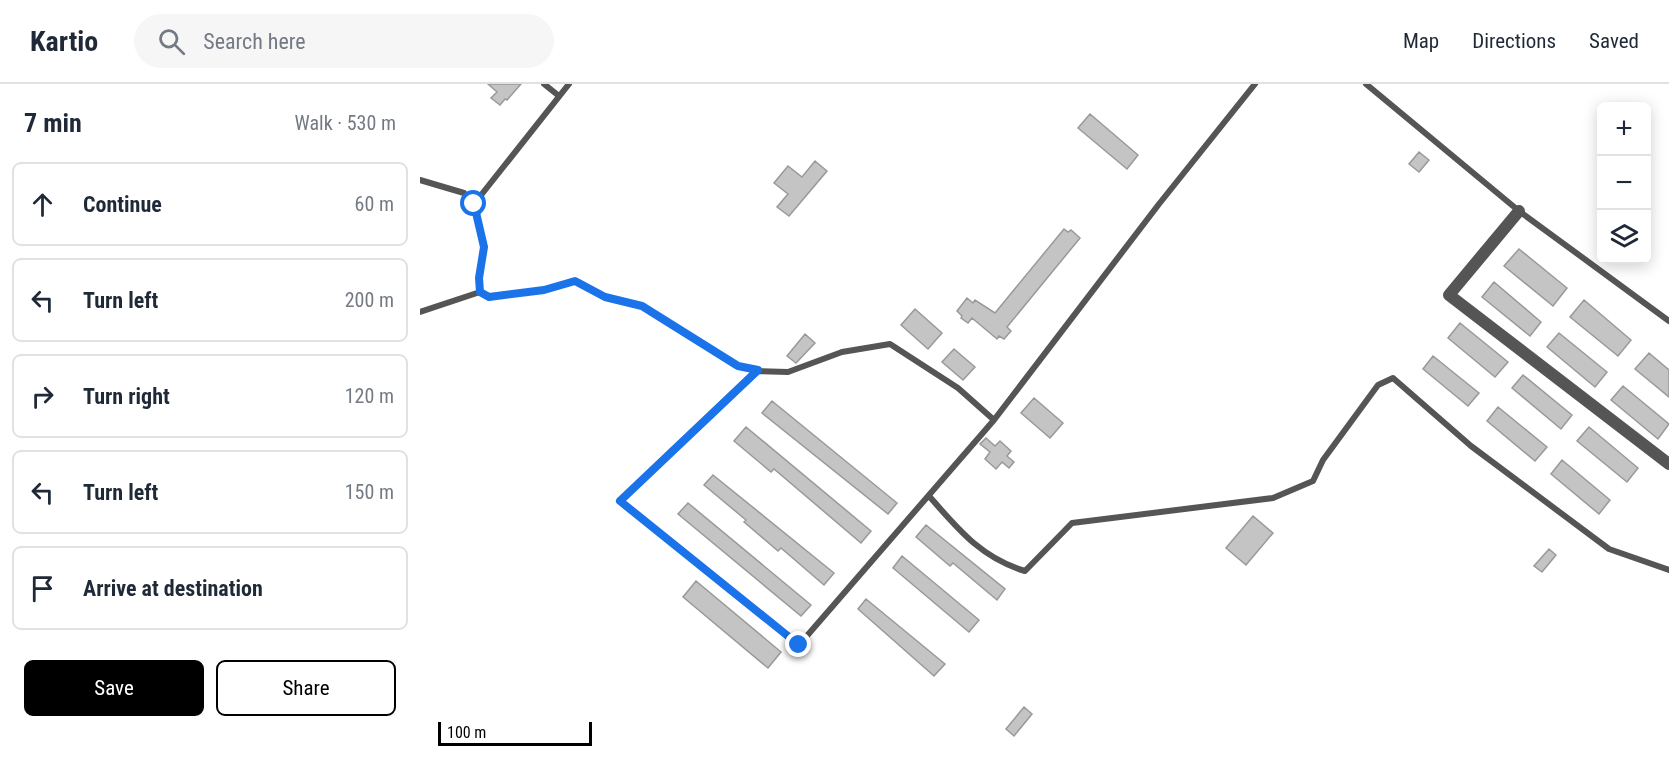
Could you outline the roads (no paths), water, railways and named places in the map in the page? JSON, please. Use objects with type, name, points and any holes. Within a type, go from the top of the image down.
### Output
[{"type":"street","points":[[1519,211],[1449,296],[1669,464]]},
{"type":"lane","points":[[544,84],[559,96]]},
{"type":"lane","points":[[474,204],[569,84]]},
{"type":"lane","points":[[758,370],[620,501],[799,645],[994,420],[1159,204],[1256,84]]},
{"type":"lane","points":[[1366,84],[1519,211],[1669,321]]},
{"type":"lane","points":[[420,180],[464,193],[474,204],[484,247],[479,278],[480,292]]},
{"type":"lane","points":[[420,312],[480,292],[489,297],[544,290],[575,281],[605,297],[642,306],[738,366],[758,370],[788,372],[842,352],[890,344],[958,388],[994,420]]},
{"type":"lane","points":[[929,496],[971,542],[1008,566],[1025,571],[1072,523],[1273,498],[1313,481],[1323,460],[1378,385],[1393,378],[1471,446],[1609,549],[1669,570]]}]
